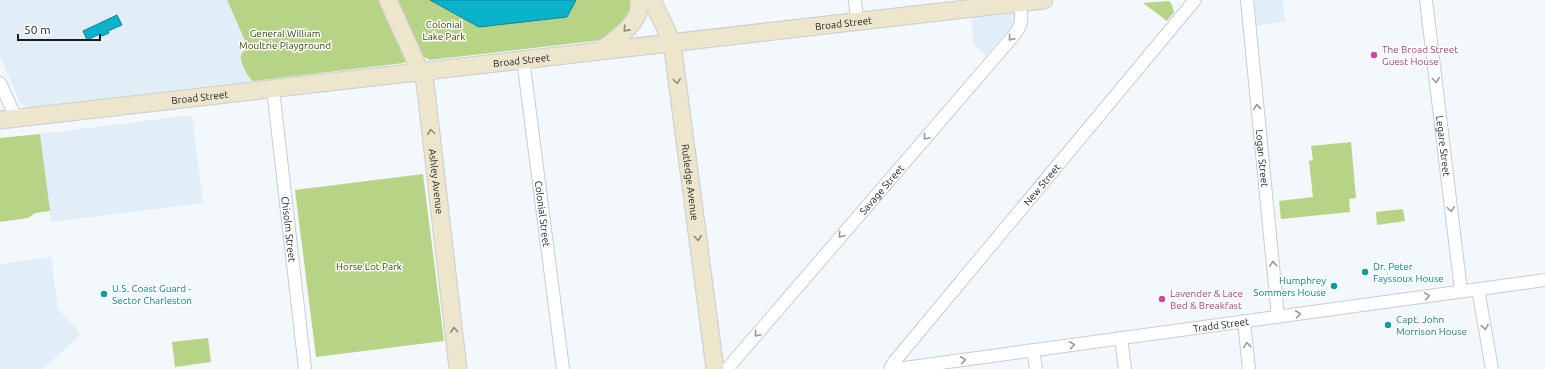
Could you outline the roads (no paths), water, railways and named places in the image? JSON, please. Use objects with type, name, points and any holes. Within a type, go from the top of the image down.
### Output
[{"type":"main road","name":"Ashley Avenue","points":[[388,0],[425,82],[458,369]]},
{"type":"main road","points":[[600,50],[611,44],[634,21],[638,13],[639,0]]},
{"type":"main road","name":"Rutledge Avenue","points":[[652,0],[672,42],[715,369]]},
{"type":"main road","name":"Broad Street","points":[[8,119],[1016,2],[1044,0]]},
{"type":"street","points":[[855,0],[857,21]]},
{"type":"street","name":"New Street","points":[[890,369],[894,362],[1195,0]]},
{"type":"street","name":"Logan Street","points":[[1247,0],[1278,317]]},
{"type":"street","name":"Legare Street","points":[[1426,0],[1461,291]]},
{"type":"street","name":"Savage Street","points":[[727,369],[1021,26],[1022,20],[1016,2]]},
{"type":"street","name":"Colonial Street","points":[[523,59],[563,369]]},
{"type":"street","points":[[0,83],[8,119]]},
{"type":"street","name":"Chisolm Street","points":[[273,89],[305,369]]},
{"type":"street","name":"Tradd Street","points":[[897,369],[1545,280]]},
{"type":"street","points":[[1478,289],[1492,369]]},
{"type":"street","points":[[1244,321],[1249,369]]},
{"type":"street","points":[[1121,338],[1125,369]]},
{"type":"street","points":[[1034,350],[1036,369]]},
{"type":"water","points":[[430,0],[576,0],[567,17],[479,27]]},
{"type":"water","points":[[117,15],[122,25],[108,31],[109,33],[102,36],[100,34],[87,40],[83,31]]},
{"type":"place","name":"The Broad Street Guest House","points":[[1374,55]]},
{"type":"place","name":"Dr. Peter Fayssoux House","points":[[1365,272]]},
{"type":"place","name":"Humphrey Sommers House","points":[[1334,286]]},
{"type":"place","name":"U.S. Coast Guard - Sector Charleston","points":[[104,294]]},
{"type":"place","name":"Lavender & Lace Bed & Breakfast","points":[[1162,299]]},
{"type":"place","name":"Capt. John Morrison House","points":[[1388,325]]},
{"type":"park label","name":"Colonial Lake Park","points":[[444,30]]},
{"type":"park label","name":"General William Moultrie Playground","points":[[285,38]]},
{"type":"park label","name":"Horse Lot Park","points":[[369,266]]}]
